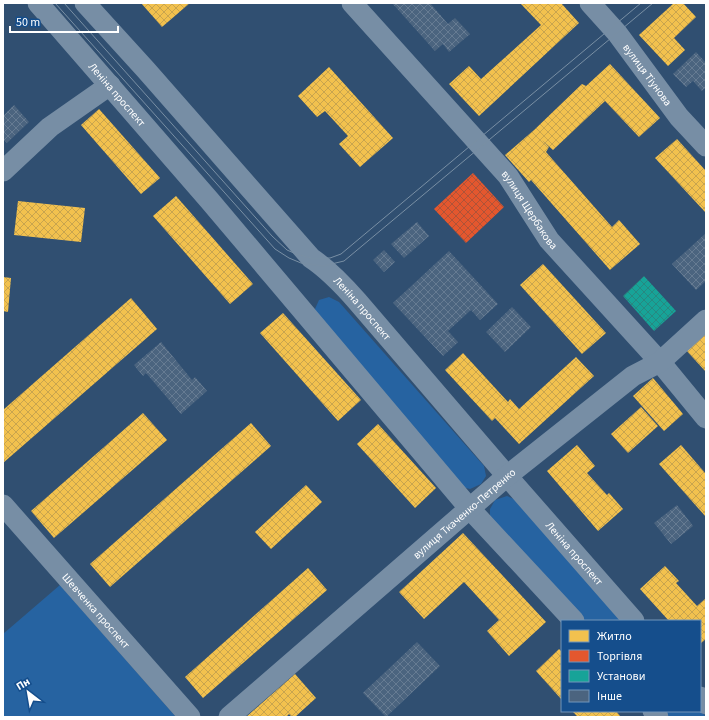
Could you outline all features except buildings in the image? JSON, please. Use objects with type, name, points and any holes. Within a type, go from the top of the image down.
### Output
[{"type":"street","name":"Леніна проспект","points":[[38,3],[210,201],[470,509],[573,620]]},
{"type":"street","name":"Леніна проспект","points":[[85,3],[146,70],[276,219],[312,258],[323,266],[357,301],[633,620]]},
{"type":"street","name":"вулиця Щербакова","points":[[352,3],[508,176],[549,240],[660,362],[706,418]]},
{"type":"street","name":"вулиця Тіунова","points":[[590,3],[617,33],[679,117],[706,146]]},
{"type":"street","points":[[3,171],[50,127],[110,85]]},
{"type":"street","name":"вулиця Ткаченко-Петренко","points":[[229,717],[507,476],[633,376],[660,362],[706,320]]},
{"type":"street","name":"Шевченка проспект","points":[[3,505],[190,717]]},
{"type":"shaded area","points":[[329,297],[339,302],[484,466],[486,476],[481,484],[470,489],[462,487],[318,319],[315,309],[319,300]]},
{"type":"shaded area","points":[[507,496],[514,499],[620,620],[581,620],[490,517],[490,509],[495,500]]},
{"type":"shaded area","points":[[60,585],[176,717],[3,717],[3,634]]},
{"type":"shaded area","points":[[701,711],[706,717],[666,717],[662,712]]},
{"type":"tram line","points":[[55,3],[275,249],[289,258],[301,263],[323,266],[344,261],[653,3]]},
{"type":"tram line","points":[[64,3],[272,236],[287,250],[311,258],[330,258],[341,254],[641,3]]}]
